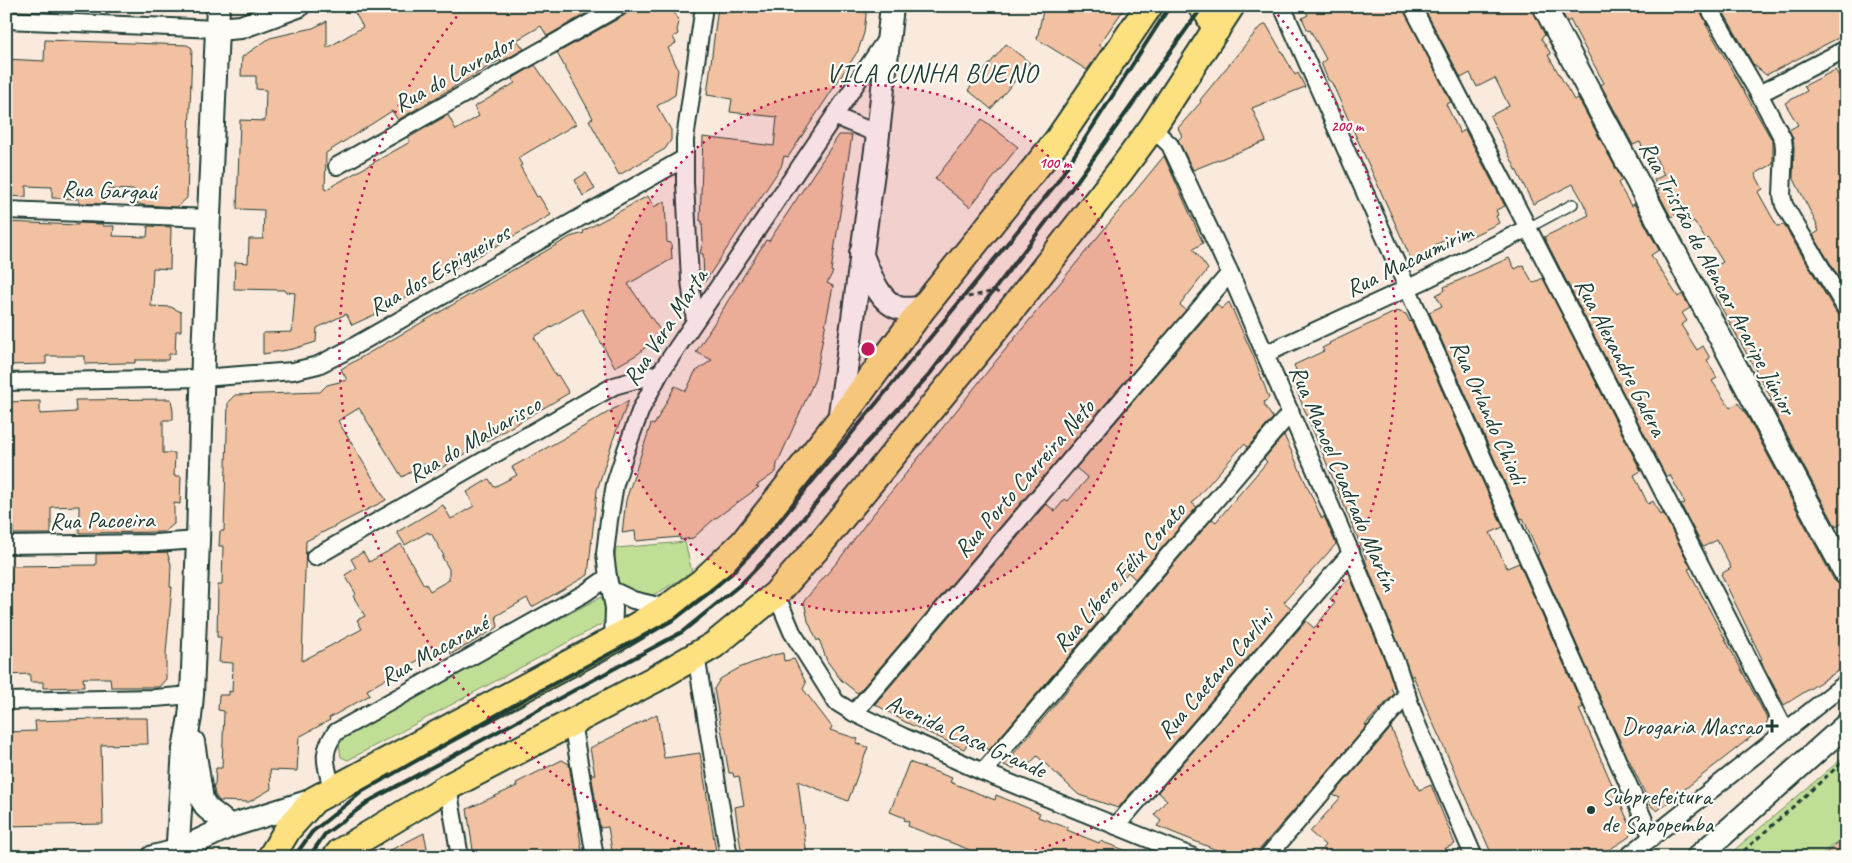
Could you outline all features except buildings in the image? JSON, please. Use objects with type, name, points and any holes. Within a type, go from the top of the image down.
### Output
[{"type":"main road","points":[[271,857],[288,829],[323,795],[613,640],[667,608],[702,582],[743,543],[839,421],[923,308],[1057,141],[1149,6]]},
{"type":"main road","points":[[1200,6],[1208,14],[1216,30]]},
{"type":"main road","points":[[334,855],[448,786],[656,679],[714,645],[776,594],[816,549],[1017,303],[1152,128],[1231,6]]},
{"type":"street","points":[[179,855],[184,749],[191,706],[202,378],[218,6]]},
{"type":"street","points":[[6,20],[218,29],[241,27],[298,6]]},
{"type":"street","name":"Rua do Lavrador","points":[[337,166],[620,6]]},
{"type":"street","points":[[695,320],[690,280],[685,183],[685,139],[704,6]]},
{"type":"street","points":[[839,421],[878,134],[892,6]]},
{"type":"street","name":"Rua Orlando Chiodi","points":[[1282,6],[1652,838]]},
{"type":"street","name":"Rua Alexandre Galera","points":[[1412,6],[1785,730]]},
{"type":"street","name":"Rua Tristão de Alencar Araripe Júnior","points":[[1544,6],[1846,574]]},
{"type":"street","points":[[1708,6],[1783,139],[1782,195],[1784,205],[1846,309]]},
{"type":"street","name":"Rua Vera Marta","points":[[613,640],[614,608],[605,554],[616,484],[641,409],[660,373],[695,320],[888,37]]},
{"type":"street","points":[[1759,94],[1846,49]]},
{"type":"street","points":[[834,116],[878,134]]},
{"type":"street","name":"Rua Manoel Cuadrado Martín","points":[[1152,128],[1170,145],[1230,273],[1398,665],[1416,722],[1474,857]]},
{"type":"street","name":"Rua dos Espigueiros","points":[[6,382],[202,378],[293,372],[318,365],[685,158]]},
{"type":"street","name":"Rua Gargaú","points":[[6,210],[209,218]]},
{"type":"street","name":"Rua Macaumirim","points":[[1265,354],[1408,288],[1528,228]]},
{"type":"street","points":[[861,254],[881,295],[890,304],[899,308],[923,308]]},
{"type":"street","name":"Rua Porto Carreira Neto","points":[[854,713],[1230,273]]},
{"type":"street","name":"Rua do Malvarisco","points":[[315,556],[614,386],[660,373]]},
{"type":"street","name":"Rua Líbero Félix Corato","points":[[983,772],[1291,412]]},
{"type":"street","name":"Rua Pacoeira","points":[[6,545],[155,543],[198,540]]},
{"type":"street","name":"Rua Caetano Carlini","points":[[1116,826],[1351,553]]},
{"type":"street","points":[[609,583],[633,600],[667,608]]},
{"type":"street","name":"Rua Macarané","points":[[323,795],[325,754],[328,743],[336,732],[585,593],[609,583]]},
{"type":"street","name":"Avenida Casa Grande","points":[[776,594],[792,632],[836,702],[854,713],[983,772],[1193,857]]},
{"type":"street","points":[[696,655],[729,857]]},
{"type":"street","points":[[1627,857],[1846,683]]},
{"type":"street","points":[[1267,857],[1407,694]]},
{"type":"street","points":[[6,701],[155,698],[191,706]]},
{"type":"street","points":[[191,706],[202,800],[212,812],[230,826]]},
{"type":"street","points":[[572,722],[595,857]]},
{"type":"street","points":[[1698,857],[1846,726]]},
{"type":"street","points":[[448,786],[460,857]]},
{"type":"street","points":[[153,857],[179,855],[230,826],[323,795]]},
{"type":"lane","name":"Rua Macaumirim","points":[[1528,228],[1573,204]]},
{"type":"path","points":[[958,300],[995,291],[1017,303]]},
{"type":"path","points":[[1737,857],[1846,759]]},
{"type":"green space","points":[[685,542],[692,572],[646,598],[619,586],[614,568],[616,548]]},
{"type":"green space","points":[[601,597],[605,601],[608,616],[600,625],[348,760],[341,757],[339,744],[341,734]]},
{"type":"green space","points":[[1846,755],[1846,834],[1818,857],[1726,857]]},
{"type":"railway","points":[[294,857],[312,832],[363,791],[525,699],[675,619],[731,574],[779,522],[1056,184],[1170,6]]},
{"type":"railway","points":[[309,857],[325,834],[371,800],[682,632],[741,584],[791,533],[863,447],[929,375],[1072,188],[1203,6]]},
{"type":"place","name":"Drogaria Massao","points":[[1772,726]]},
{"type":"place","name":"Subprefeitura de Sapopemba","points":[[1591,810]]},
{"type":"district","name":"VILA CUNHA BUENO","points":[[932,73]]}]
